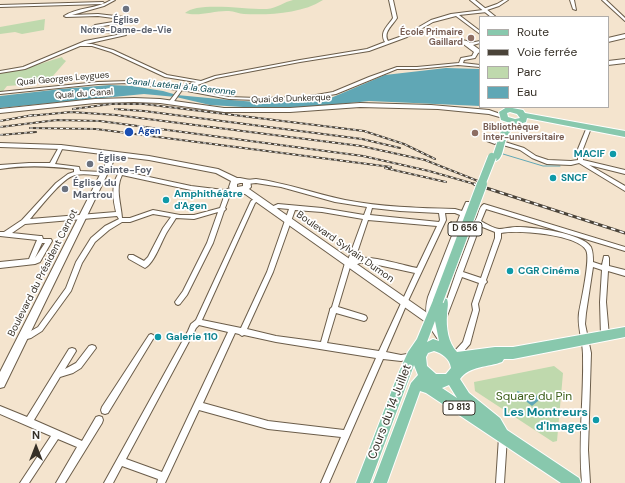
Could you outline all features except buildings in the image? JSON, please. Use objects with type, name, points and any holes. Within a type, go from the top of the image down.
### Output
[{"type":"main road","points":[[609,40],[625,36]]},
{"type":"main road","points":[[507,112],[567,124],[588,130],[625,134]]},
{"type":"main road","points":[[507,112],[520,115]]},
{"type":"main road","name":"D 656","points":[[494,158],[507,112]]},
{"type":"main road","name":"D 656","points":[[435,321],[441,301],[505,131],[520,115]]},
{"type":"main road","name":"Cours du 14 Juillet","points":[[363,483],[403,376],[435,321]]},
{"type":"main road","name":"Cours du 14 Juillet","points":[[435,321],[451,352]]},
{"type":"main road","points":[[513,353],[451,352],[433,345],[418,351],[419,363],[423,371],[423,381],[443,382],[472,364],[513,353],[625,332]]},
{"type":"main road","points":[[451,352],[457,368],[454,375]]},
{"type":"main road","name":"D 813","points":[[454,375],[464,398],[495,423],[502,435]]},
{"type":"main road","name":"Cours du 14 Juillet","points":[[380,483],[414,391],[423,381]]},
{"type":"main road","name":"D 813","points":[[423,381],[429,387],[491,429],[574,483]]},
{"type":"street","points":[[387,42],[385,39],[385,31],[395,18],[390,0]]},
{"type":"street","points":[[472,0],[493,16]]},
{"type":"street","points":[[194,80],[208,79],[239,72],[378,48],[387,42],[406,36],[430,22],[446,16],[485,10],[506,0]]},
{"type":"street","points":[[572,0],[575,9]]},
{"type":"street","points":[[604,0],[625,20]]},
{"type":"street","points":[[0,6],[111,2]]},
{"type":"street","points":[[0,72],[24,68],[88,42],[124,34],[121,32],[90,30],[96,26],[120,22],[123,19],[121,18],[98,15],[66,16],[111,2]]},
{"type":"street","points":[[457,15],[479,32]]},
{"type":"street","points":[[463,42],[470,44],[479,51],[463,42]]},
{"type":"street","points":[[470,44],[479,42]]},
{"type":"street","points":[[80,45],[99,46],[166,76],[201,82]]},
{"type":"street","points":[[461,64],[462,59],[474,57],[479,51]]},
{"type":"street","points":[[609,63],[625,61]]},
{"type":"street","name":"Quai Georges Leygues","points":[[0,93],[120,82],[140,83],[230,98],[312,98],[334,93],[392,69],[461,64],[479,66]]},
{"type":"street","points":[[170,102],[180,90],[208,79]]},
{"type":"street","name":"Quai du Canal","points":[[0,111],[95,101],[149,100],[170,102]]},
{"type":"street","name":"Quai de Dunkerque","points":[[170,102],[224,110],[290,110],[360,105],[507,112]]},
{"type":"street","points":[[581,161],[581,149],[588,130]]},
{"type":"street","points":[[505,144],[522,149],[534,157],[548,162],[571,163],[581,161],[625,172]]},
{"type":"street","points":[[0,145],[61,147],[113,156],[139,157],[218,171],[233,187]]},
{"type":"street","points":[[52,164],[61,147]]},
{"type":"street","name":"Boulevard du Président Carnot","points":[[0,384],[113,156]]},
{"type":"street","points":[[128,156],[132,159],[216,174],[233,187]]},
{"type":"street","points":[[581,161],[625,189]]},
{"type":"street","points":[[0,167],[18,164],[52,164],[77,170],[104,173],[121,172],[173,185],[233,187]]},
{"type":"street","points":[[3,234],[24,222],[63,180],[77,170]]},
{"type":"street","points":[[120,217],[116,183],[121,172]]},
{"type":"street","points":[[178,302],[191,283],[210,243],[233,187],[242,180],[246,188],[263,182],[333,200],[370,206],[397,210],[457,211],[464,214]]},
{"type":"street","name":"Boulevard Sylvain Dumon","points":[[246,188],[257,199],[435,321]]},
{"type":"street","points":[[108,483],[191,332],[192,326],[198,322],[253,202],[257,199]]},
{"type":"street","name":"Cours du 14 Juillet","points":[[468,203],[431,297],[429,308],[435,321],[451,300],[477,222],[484,206],[625,249]]},
{"type":"street","points":[[271,208],[278,206],[293,207],[366,217],[440,224]]},
{"type":"street","points":[[323,346],[333,309],[370,206]]},
{"type":"street","points":[[242,333],[270,272],[287,220],[293,207]]},
{"type":"street","points":[[24,222],[83,217],[120,217],[130,220],[153,212],[194,217],[223,209]]},
{"type":"street","points":[[325,483],[443,218],[442,211]]},
{"type":"street","points":[[442,211],[460,216],[459,225]]},
{"type":"street","points":[[131,257],[145,265],[150,260],[165,230],[176,216]]},
{"type":"street","points":[[23,337],[31,335],[40,329],[69,289],[80,262],[93,240],[120,217]]},
{"type":"street","points":[[477,222],[498,231],[508,229],[544,232],[577,241],[588,248],[590,255],[582,320],[587,353],[583,438],[586,483]]},
{"type":"street","points":[[451,352],[466,344],[476,310],[475,304],[484,282],[498,238],[498,231]]},
{"type":"street","points":[[0,264],[34,261],[41,257],[49,241],[40,241],[40,238],[3,234]]},
{"type":"street","points":[[34,261],[32,259],[40,241]]},
{"type":"street","points":[[605,336],[603,302],[606,258]]},
{"type":"street","points":[[349,263],[360,260],[369,260],[418,272]]},
{"type":"street","points":[[589,264],[625,273]]},
{"type":"street","points":[[460,273],[484,282]]},
{"type":"street","points":[[333,309],[364,318]]},
{"type":"street","points":[[198,322],[242,333],[401,358],[418,351]]},
{"type":"street","points":[[121,460],[162,480],[232,330]]},
{"type":"street","points":[[105,410],[151,337]]},
{"type":"street","points":[[58,374],[77,368],[92,348]]},
{"type":"street","points":[[29,421],[72,351]]},
{"type":"street","points":[[197,405],[268,425],[347,434]]},
{"type":"street","points":[[0,410],[29,421],[82,446]]},
{"type":"street","points":[[60,483],[99,420]]},
{"type":"street","points":[[24,483],[57,434]]},
{"type":"street","points":[[500,483],[502,435]]},
{"type":"green space","points":[[293,0],[323,0],[314,5],[285,13],[244,14],[229,11],[218,11],[201,14],[185,13],[191,9],[200,7],[267,9]]},
{"type":"green space","points":[[45,19],[44,30],[22,34],[15,32],[0,34],[0,27]]},
{"type":"green space","points":[[62,57],[66,61],[52,77],[39,78],[34,84],[7,86],[3,91],[0,91],[0,73],[24,69]]},
{"type":"green space","name":"Square du Pin","points":[[554,366],[563,373],[557,441],[553,442],[475,391],[474,382]]},
{"type":"water","points":[[446,68],[479,69],[479,106],[369,101],[303,108],[243,107],[210,105],[176,97],[144,94],[0,108],[0,96],[110,85],[132,86],[177,95],[219,99],[256,102],[305,101],[333,97],[385,75]]},
{"type":"water","points":[[517,391],[536,396],[539,394],[544,396],[532,406],[518,395]]},
{"type":"waterway","points":[[503,154],[543,166],[560,166]]},
{"type":"railway","points":[[73,109],[111,104],[144,104],[364,131],[404,144],[435,159]]},
{"type":"railway","points":[[115,109],[144,111],[362,139],[400,148]]},
{"type":"railway","points":[[28,116],[71,112],[116,115],[361,146],[425,160],[478,181]]},
{"type":"railway","points":[[0,121],[33,115]]},
{"type":"railway","points":[[0,127],[57,120],[100,121],[363,156],[429,171],[478,185]]},
{"type":"railway","points":[[30,128],[96,129],[391,167]]},
{"type":"railway","points":[[0,135],[36,132]]},
{"type":"railway","points":[[385,168],[446,182]]},
{"type":"railway","points":[[474,184],[625,233]]},
{"type":"place","name":"Église Notre-Dame-de-Vie","points":[[126,9]]},
{"type":"place","name":"École Primaire Gaillard","points":[[471,38]]},
{"type":"place","name":"Agen","points":[[129,132]]},
{"type":"place","name":"Bibliothèque inter-universitaire","points":[[475,133]]},
{"type":"place","name":"MACIF","points":[[613,154]]},
{"type":"place","name":"Église Sainte-Foy","points":[[90,164]]},
{"type":"place","name":"SNCF","points":[[553,178]]},
{"type":"place","name":"Église du Martrou","points":[[65,189]]},
{"type":"place","name":"Amphithéâtre d'Agen","points":[[166,200]]},
{"type":"place","name":"CGR Cinéma","points":[[510,271]]},
{"type":"place","name":"Galerie 110","points":[[158,337]]},
{"type":"place","name":"Les Montreurs d'Images","points":[[596,420]]},
{"type":"water label","name":"Canal Latéral à la Garonne","points":[[181,87]]}]
